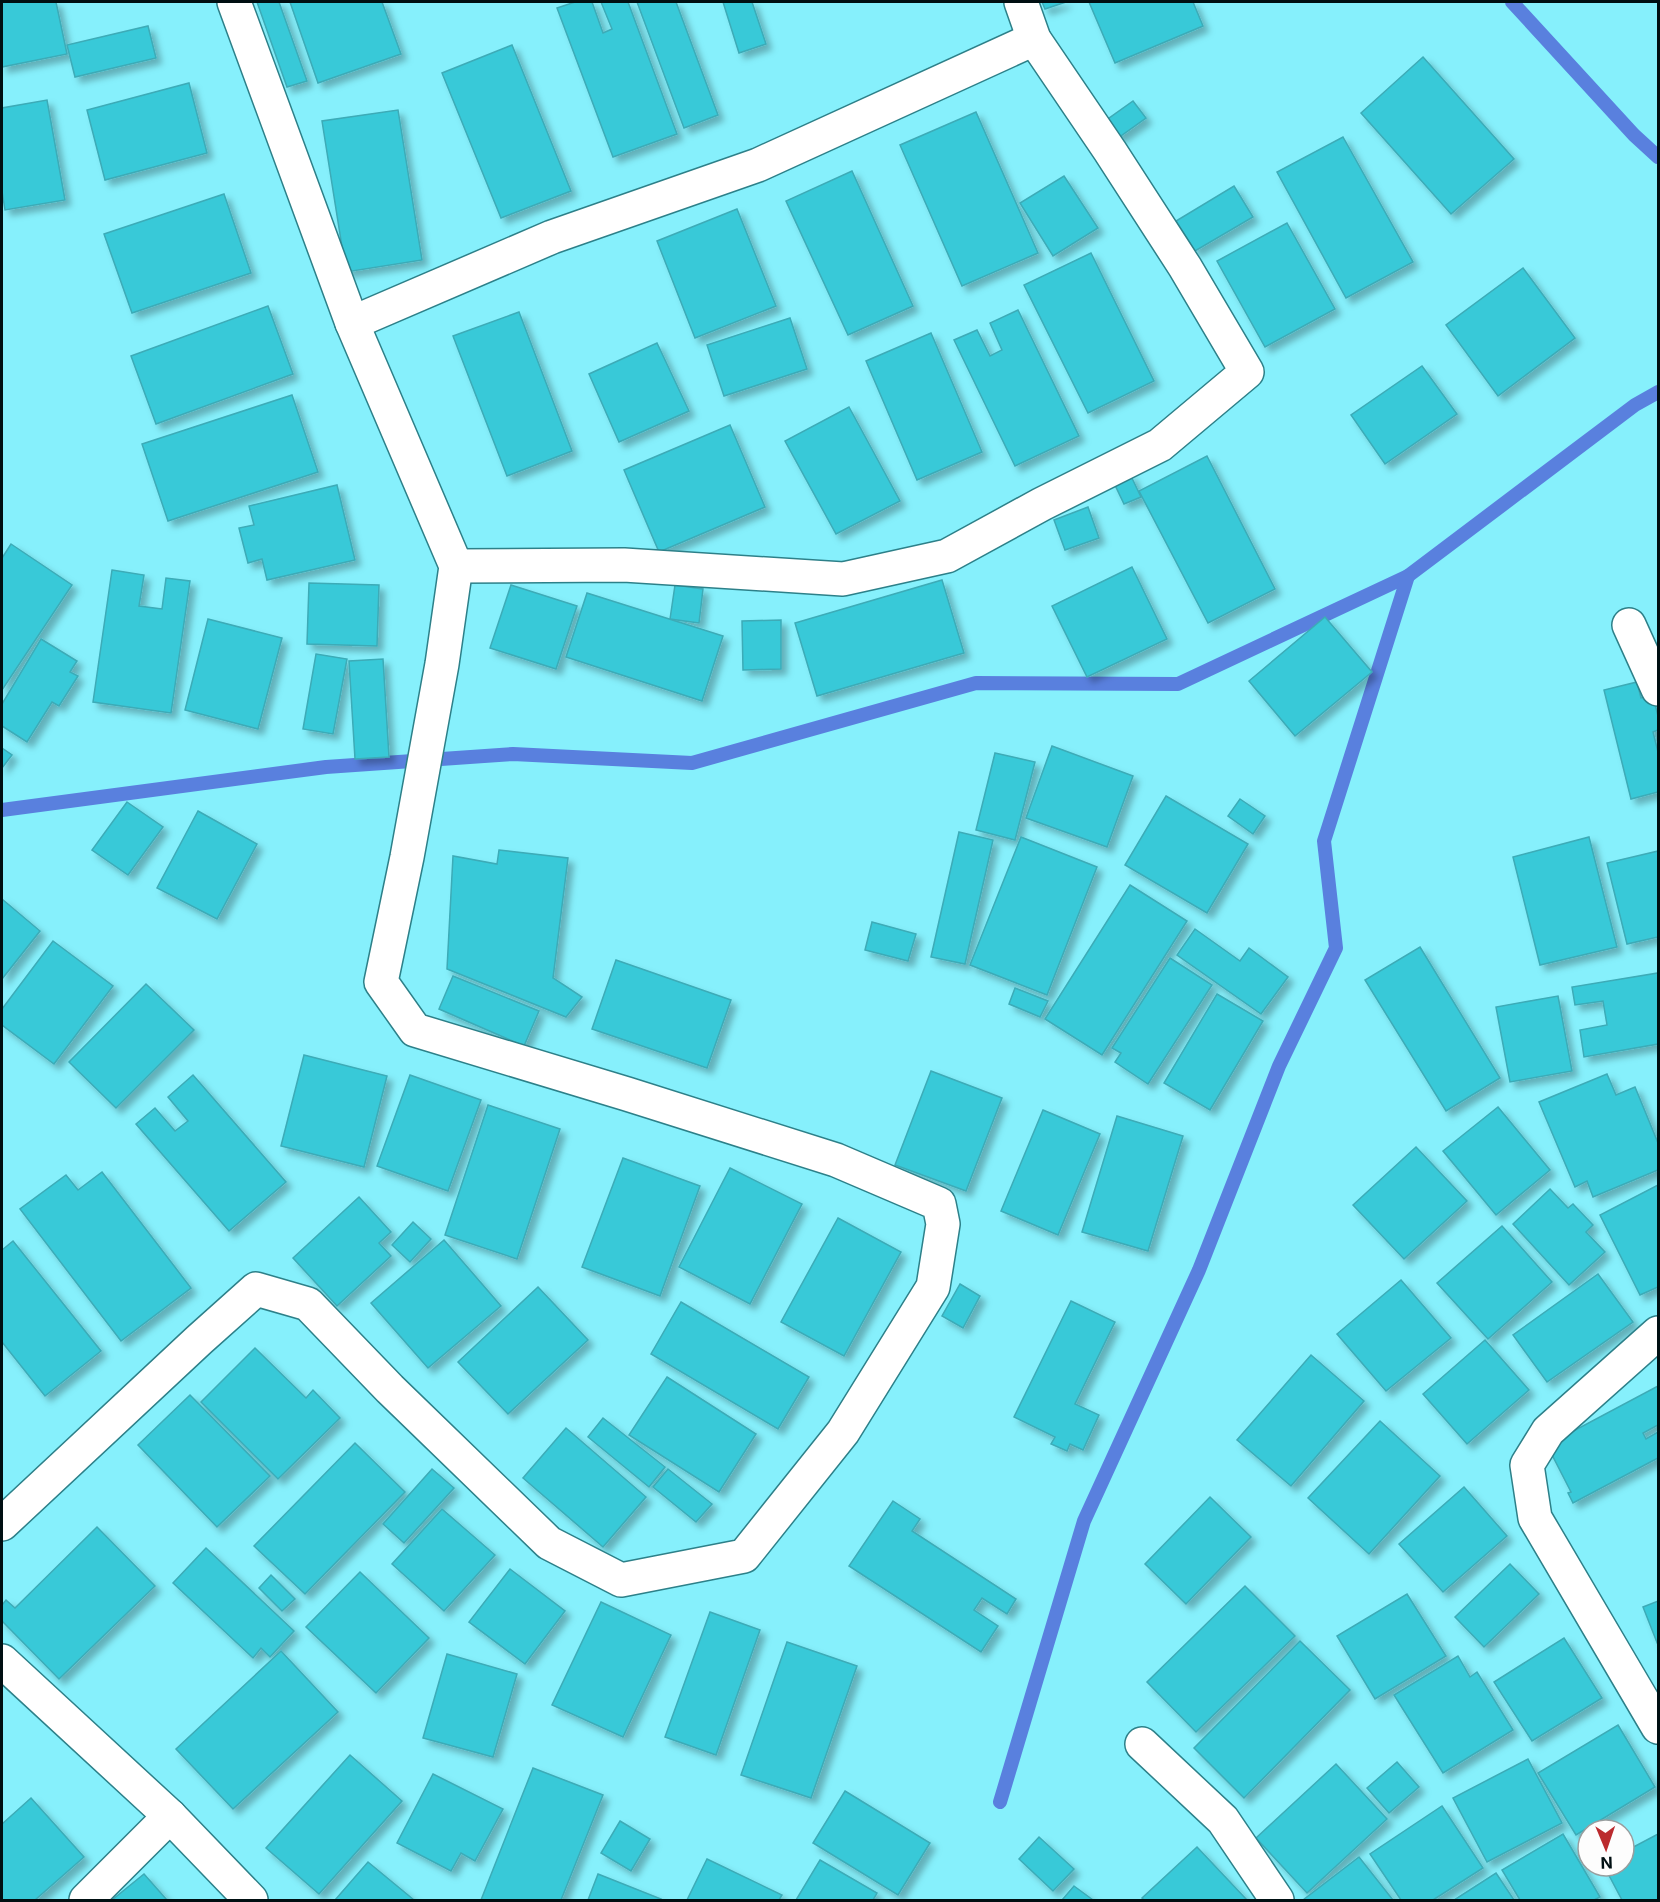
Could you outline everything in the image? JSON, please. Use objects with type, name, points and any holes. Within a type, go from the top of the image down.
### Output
[{"type":"street","points":[[2,1524],[256,1289],[308,1304],[390,1389],[549,1543],[621,1580],[744,1556],[843,1432],[933,1287],[943,1224],[939,1204],[837,1160],[415,1030],[381,982],[409,846],[442,664],[456,566],[352,323],[234,2]]},
{"type":"street","points":[[456,566],[624,565],[843,579],[947,556],[1042,504],[1160,445],[1246,372],[1185,267],[1034,39],[1020,2]]},
{"type":"street","points":[[352,323],[552,237],[758,165],[1034,39]]},
{"type":"street","points":[[1629,625],[1659,689]]},
{"type":"street","points":[[1659,1333],[1548,1431],[1527,1465],[1535,1518],[1659,1727]]},
{"type":"street","points":[[2,1661],[170,1816],[251,1900]]},
{"type":"street","points":[[1142,1744],[1223,1820],[1277,1900]]},
{"type":"street","points":[[86,1900],[170,1816]]},
{"type":"building","points":[[2,2],[56,2],[67,54],[2,67]]},
{"type":"building","points":[[257,2],[279,2],[307,81],[287,87]]},
{"type":"building","points":[[290,2],[382,2],[401,54],[318,83]]},
{"type":"building","points":[[575,2],[592,2],[603,33],[612,29],[601,2],[628,2],[677,134],[613,157],[557,8]]},
{"type":"building","points":[[637,2],[676,2],[718,115],[684,128]]},
{"type":"building","points":[[723,2],[752,2],[766,44],[739,53]]},
{"type":"building","points":[[1042,2],[1066,2],[1045,9]]},
{"type":"building","points":[[1089,2],[1193,2],[1203,26],[1115,63]]},
{"type":"building","points":[[148,26],[156,58],[75,77],[67,45]]},
{"type":"building","points":[[512,45],[571,191],[501,218],[442,73]]},
{"type":"building","points":[[1423,57],[1514,159],[1451,214],[1361,113]]},
{"type":"building","points":[[189,83],[207,153],[105,180],[87,110]]},
{"type":"building","points":[[47,100],[65,200],[5,210],[2,191],[2,108]]},
{"type":"building","points":[[1133,101],[1146,118],[1118,138],[1105,121]]},
{"type":"building","points":[[398,110],[422,260],[346,272],[322,121]]},
{"type":"building","points":[[976,112],[1038,253],[962,286],[900,145]]},
{"type":"building","points":[[1343,137],[1413,262],[1346,298],[1277,172]]},
{"type":"building","points":[[852,171],[913,306],[848,335],[786,201]]},
{"type":"building","points":[[1064,176],[1098,228],[1053,256],[1020,203]]},
{"type":"building","points":[[1234,186],[1253,217],[1195,251],[1176,221]]},
{"type":"building","points":[[224,194],[251,273],[132,313],[104,234]]},
{"type":"building","points":[[737,209],[776,306],[695,338],[657,241]]},
{"type":"building","points":[[1287,223],[1335,309],[1265,347],[1217,261]]},
{"type":"building","points":[[1091,253],[1154,381],[1088,413],[1024,285]]},
{"type":"building","points":[[1523,268],[1575,338],[1498,396],[1446,325]]},
{"type":"building","points":[[268,306],[293,374],[156,424],[131,356]]},
{"type":"building","points":[[1018,310],[1079,436],[1015,466],[954,340],[977,330],[990,356],[1002,350],[990,323]]},
{"type":"building","points":[[519,312],[572,451],[507,476],[453,336]]},
{"type":"building","points":[[790,318],[807,369],[724,396],[707,345]]},
{"type":"building","points":[[931,333],[982,452],[917,480],[866,361]]},
{"type":"building","points":[[657,343],[689,411],[619,442],[589,374]]},
{"type":"building","points":[[1422,366],[1457,414],[1385,464],[1351,415]]},
{"type":"building","points":[[292,395],[318,472],[168,521],[142,444]]},
{"type":"building","points":[[849,407],[900,501],[836,534],[785,441]]},
{"type":"building","points":[[730,425],[765,507],[659,552],[624,470]]},
{"type":"building","points":[[1207,456],[1275,589],[1208,623],[1139,491]]},
{"type":"building","points":[[1130,474],[1141,497],[1124,504],[1114,483]]},
{"type":"building","points":[[337,485],[355,560],[267,580],[262,559],[248,563],[239,528],[254,525],[249,506]]},
{"type":"building","points":[[1088,507],[1099,538],[1065,550],[1054,520]]},
{"type":"building","points":[[11,544],[72,585],[2,690],[2,558]]},
{"type":"building","points":[[1132,567],[1167,639],[1087,677],[1052,606]]},
{"type":"building","points":[[112,570],[144,575],[139,606],[162,609],[166,578],[190,581],[171,713],[93,702]]},
{"type":"building","points":[[942,580],[964,653],[817,696],[795,623]]},
{"type":"building","points":[[309,583],[379,585],[377,646],[307,644]]},
{"type":"building","points":[[511,585],[577,606],[556,669],[490,648]]},
{"type":"building","points":[[675,585],[703,589],[699,623],[670,619]]},
{"type":"building","points":[[587,593],[723,636],[702,701],[566,657]]},
{"type":"building","points":[[1325,617],[1372,672],[1295,736],[1249,681]]},
{"type":"building","points":[[208,619],[282,638],[258,729],[185,710]]},
{"type":"building","points":[[781,620],[781,669],[743,670],[742,621]]},
{"type":"building","points":[[41,639],[77,661],[70,672],[78,676],[59,706],[52,702],[27,742],[2,726],[2,704]]},
{"type":"building","points":[[316,654],[347,659],[333,734],[303,729]]},
{"type":"building","points":[[383,659],[389,757],[355,759],[349,661]]},
{"type":"building","points":[[1637,682],[1641,698],[1653,696],[1658,716],[1658,730],[1653,732],[1658,752],[1658,792],[1631,799],[1604,690]]},
{"type":"building","points":[[1052,746],[1133,776],[1107,847],[1026,818]]},
{"type":"building","points":[[2,748],[12,755],[2,768]]},
{"type":"building","points":[[995,753],[1035,762],[1015,840],[976,830]]},
{"type":"building","points":[[1166,796],[1248,844],[1207,913],[1125,865]]},
{"type":"building","points":[[1240,799],[1265,816],[1253,834],[1228,816]]},
{"type":"building","points":[[127,802],[163,827],[128,875],[92,850]]},
{"type":"building","points":[[198,811],[257,844],[217,919],[157,888]]},
{"type":"building","points":[[959,832],[993,840],[965,964],[931,957]]},
{"type":"building","points":[[1021,837],[1097,867],[1047,995],[970,965]]},
{"type":"building","points":[[1589,837],[1617,947],[1540,965],[1513,857]]},
{"type":"building","points":[[499,850],[568,858],[553,978],[582,997],[566,1017],[447,969],[453,856],[497,864]]},
{"type":"building","points":[[1658,851],[1658,937],[1627,944],[1607,863]]},
{"type":"building","points":[[1130,885],[1187,921],[1102,1055],[1045,1019]]},
{"type":"building","points":[[2,899],[40,931],[2,979]]},
{"type":"building","points":[[872,922],[916,934],[908,961],[865,950]]},
{"type":"building","points":[[1195,929],[1240,961],[1249,948],[1288,977],[1261,1014],[1177,955]]},
{"type":"building","points":[[53,941],[113,986],[54,1064],[2,1025],[2,1009]]},
{"type":"building","points":[[1420,947],[1500,1078],[1446,1111],[1365,980]]},
{"type":"building","points":[[1170,958],[1212,985],[1148,1084],[1115,1062],[1121,1053],[1112,1048]]},
{"type":"building","points":[[616,960],[731,1000],[707,1068],[592,1029]]},
{"type":"building","points":[[1658,973],[1658,1044],[1584,1057],[1580,1030],[1607,1025],[1603,1001],[1575,1005],[1572,987]]},
{"type":"building","points":[[453,976],[539,1011],[524,1046],[439,1009]]},
{"type":"building","points":[[146,984],[194,1030],[116,1108],[69,1062]]},
{"type":"building","points":[[1015,988],[1048,1001],[1040,1017],[1009,1004]]},
{"type":"building","points":[[1217,994],[1263,1021],[1210,1110],[1164,1083]]},
{"type":"building","points":[[1558,996],[1572,1071],[1510,1082],[1496,1007]]},
{"type":"building","points":[[304,1055],[387,1076],[364,1167],[281,1146]]},
{"type":"building","points":[[931,1071],[1002,1098],[966,1191],[895,1165]]},
{"type":"building","points":[[1607,1074],[1616,1095],[1635,1087],[1658,1143],[1658,1170],[1593,1197],[1587,1181],[1575,1187],[1539,1102]]},
{"type":"building","points":[[193,1075],[286,1182],[229,1231],[136,1124],[155,1108],[175,1131],[188,1121],[168,1097]]},
{"type":"building","points":[[410,1075],[481,1100],[448,1191],[377,1166]]},
{"type":"building","points":[[488,1105],[560,1129],[517,1259],[445,1235]]},
{"type":"building","points":[[1498,1107],[1550,1170],[1496,1215],[1443,1151]]},
{"type":"building","points":[[1043,1110],[1100,1134],[1058,1235],[1001,1211]]},
{"type":"building","points":[[1117,1116],[1183,1136],[1148,1251],[1082,1232]]},
{"type":"building","points":[[1416,1147],[1467,1201],[1404,1259],[1353,1205]]},
{"type":"building","points":[[623,1158],[700,1186],[660,1296],[582,1267]]},
{"type":"building","points":[[730,1168],[802,1204],[750,1304],[679,1267]]},
{"type":"building","points":[[102,1172],[191,1288],[121,1341],[20,1209],[66,1175],[78,1190]]},
{"type":"building","points":[[1658,1185],[1658,1287],[1640,1295],[1600,1215]]},
{"type":"building","points":[[1550,1189],[1568,1208],[1573,1204],[1593,1225],[1586,1232],[1605,1252],[1569,1285],[1513,1224]]},
{"type":"building","points":[[359,1197],[391,1232],[379,1243],[391,1256],[337,1306],[293,1258]]},
{"type":"building","points":[[838,1218],[901,1252],[844,1356],[781,1322]]},
{"type":"building","points":[[413,1222],[431,1239],[410,1262],[392,1245]]},
{"type":"building","points":[[1502,1226],[1552,1282],[1488,1339],[1437,1283]]},
{"type":"building","points":[[444,1240],[501,1306],[428,1368],[371,1303]]},
{"type":"building","points":[[13,1241],[101,1351],[45,1396],[2,1342],[2,1250]]},
{"type":"building","points":[[1598,1274],[1633,1322],[1547,1382],[1513,1335]]},
{"type":"building","points":[[1401,1280],[1451,1338],[1386,1391],[1337,1334]]},
{"type":"building","points":[[960,1284],[980,1296],[963,1328],[942,1316]]},
{"type":"building","points":[[538,1287],[588,1340],[508,1414],[458,1362]]},
{"type":"building","points":[[1071,1301],[1115,1322],[1075,1404],[1099,1415],[1083,1450],[1070,1444],[1067,1451],[1051,1444],[1055,1437],[1014,1417]]},
{"type":"building","points":[[681,1302],[809,1377],[778,1429],[651,1354]]},
{"type":"building","points":[[1485,1340],[1529,1390],[1467,1444],[1423,1394]]},
{"type":"building","points":[[255,1348],[306,1398],[313,1390],[340,1418],[278,1479],[201,1402]]},
{"type":"building","points":[[1311,1355],[1364,1401],[1291,1486],[1237,1440]]},
{"type":"building","points":[[667,1377],[756,1434],[719,1492],[629,1435]]},
{"type":"building","points":[[1658,1386],[1658,1425],[1643,1433],[1646,1439],[1658,1432],[1658,1458],[1573,1503],[1568,1493],[1571,1492],[1547,1445]]},
{"type":"building","points":[[190,1395],[270,1476],[217,1527],[138,1445]]},
{"type":"building","points":[[603,1418],[665,1467],[649,1487],[588,1437]]},
{"type":"building","points":[[1380,1421],[1440,1476],[1369,1554],[1308,1498]]},
{"type":"building","points":[[566,1428],[646,1497],[603,1547],[523,1478]]},
{"type":"building","points":[[355,1443],[405,1492],[305,1594],[254,1546]]},
{"type":"building","points":[[432,1469],[454,1488],[404,1543],[383,1524]]},
{"type":"building","points":[[668,1469],[712,1504],[696,1522],[653,1487]]},
{"type":"building","points":[[1464,1487],[1507,1536],[1443,1592],[1399,1544]]},
{"type":"building","points":[[1210,1497],[1251,1537],[1186,1604],[1145,1564]]},
{"type":"building","points":[[893,1501],[920,1519],[912,1531],[1016,1599],[1007,1614],[982,1598],[974,1610],[998,1626],[981,1652],[849,1566]]},
{"type":"building","points":[[442,1509],[495,1555],[444,1611],[392,1564]]},
{"type":"building","points":[[97,1527],[155,1586],[59,1679],[2,1621],[2,1605],[6,1600],[15,1608]]},
{"type":"building","points":[[206,1548],[294,1631],[270,1657],[261,1648],[253,1658],[173,1583]]},
{"type":"building","points":[[1510,1564],[1539,1594],[1484,1647],[1455,1617]]},
{"type":"building","points":[[510,1569],[565,1611],[525,1664],[469,1622]]},
{"type":"building","points":[[360,1572],[429,1638],[376,1693],[306,1627]]},
{"type":"building","points":[[271,1575],[295,1599],[282,1611],[259,1588]]},
{"type":"building","points":[[1245,1586],[1295,1636],[1196,1732],[1147,1682]]},
{"type":"building","points":[[1407,1594],[1446,1656],[1375,1699],[1337,1636]]},
{"type":"building","points":[[1658,1601],[1658,1645],[1643,1607]]},
{"type":"building","points":[[601,1602],[671,1635],[623,1737],[552,1705]]},
{"type":"building","points":[[710,1612],[760,1630],[716,1755],[665,1737]]},
{"type":"building","points":[[1564,1638],[1602,1698],[1532,1741],[1494,1682]]},
{"type":"building","points":[[1300,1641],[1350,1690],[1244,1798],[1194,1748]]},
{"type":"building","points":[[787,1642],[857,1666],[811,1798],[741,1775]]},
{"type":"building","points":[[281,1651],[338,1712],[233,1809],[176,1749]]},
{"type":"building","points":[[447,1654],[517,1674],[493,1757],[423,1738]]},
{"type":"building","points":[[1458,1656],[1470,1677],[1477,1672],[1513,1730],[1443,1773],[1394,1695]]},
{"type":"building","points":[[1618,1725],[1655,1787],[1604,1818],[1576,1818],[1576,1835],[1538,1773]]},
{"type":"building","points":[[350,1755],[402,1801],[319,1894],[266,1848]]},
{"type":"building","points":[[1528,1759],[1562,1823],[1487,1862],[1453,1798]]},
{"type":"building","points":[[1397,1762],[1419,1787],[1389,1813],[1367,1788]]},
{"type":"building","points":[[1336,1764],[1387,1819],[1307,1893],[1256,1838]]},
{"type":"building","points":[[533,1768],[603,1795],[561,1900],[481,1900]]},
{"type":"building","points":[[433,1774],[503,1809],[475,1861],[461,1853],[451,1871],[397,1843]]},
{"type":"building","points":[[845,1791],[930,1843],[898,1895],[813,1843]]},
{"type":"building","points":[[31,1798],[84,1857],[35,1900],[2,1900],[2,1824]]},
{"type":"building","points":[[1442,1806],[1483,1868],[1433,1900],[1401,1900],[1370,1854]]},
{"type":"building","points":[[620,1821],[650,1839],[631,1871],[601,1853]]},
{"type":"building","points":[[1563,1834],[1576,1856],[1576,1878],[1589,1878],[1600,1897],[1594,1900],[1520,1900],[1502,1870]]},
{"type":"building","points":[[1658,1834],[1658,1900],[1622,1900],[1610,1878],[1636,1878],[1636,1846]]},
{"type":"building","points":[[1039,1837],[1074,1869],[1053,1891],[1019,1859]]},
{"type":"building","points":[[1197,1847],[1247,1900],[1144,1900],[1142,1898]]},
{"type":"building","points":[[1359,1857],[1393,1900],[1303,1900]]},
{"type":"building","points":[[707,1859],[782,1895],[779,1900],[687,1900]]},
{"type":"building","points":[[820,1860],[877,1893],[873,1900],[796,1900]]},
{"type":"building","points":[[368,1862],[414,1900],[335,1900]]},
{"type":"building","points":[[1496,1873],[1514,1900],[1454,1900]]},
{"type":"building","points":[[144,1874],[167,1900],[112,1900]]},
{"type":"building","points":[[598,1874],[661,1899],[588,1900]]},
{"type":"building","points":[[1074,1886],[1093,1900],[1062,1900]]},
{"type":"waterway","points":[[1512,2],[1634,135],[1658,157]]},
{"type":"waterway","points":[[2,810],[326,767],[513,754],[692,763],[976,683],[1178,684],[1408,576],[1635,405],[1658,392]]},
{"type":"waterway","points":[[1000,1802],[1084,1521],[1199,1270],[1279,1066],[1336,948],[1324,841],[1408,576]]}]
